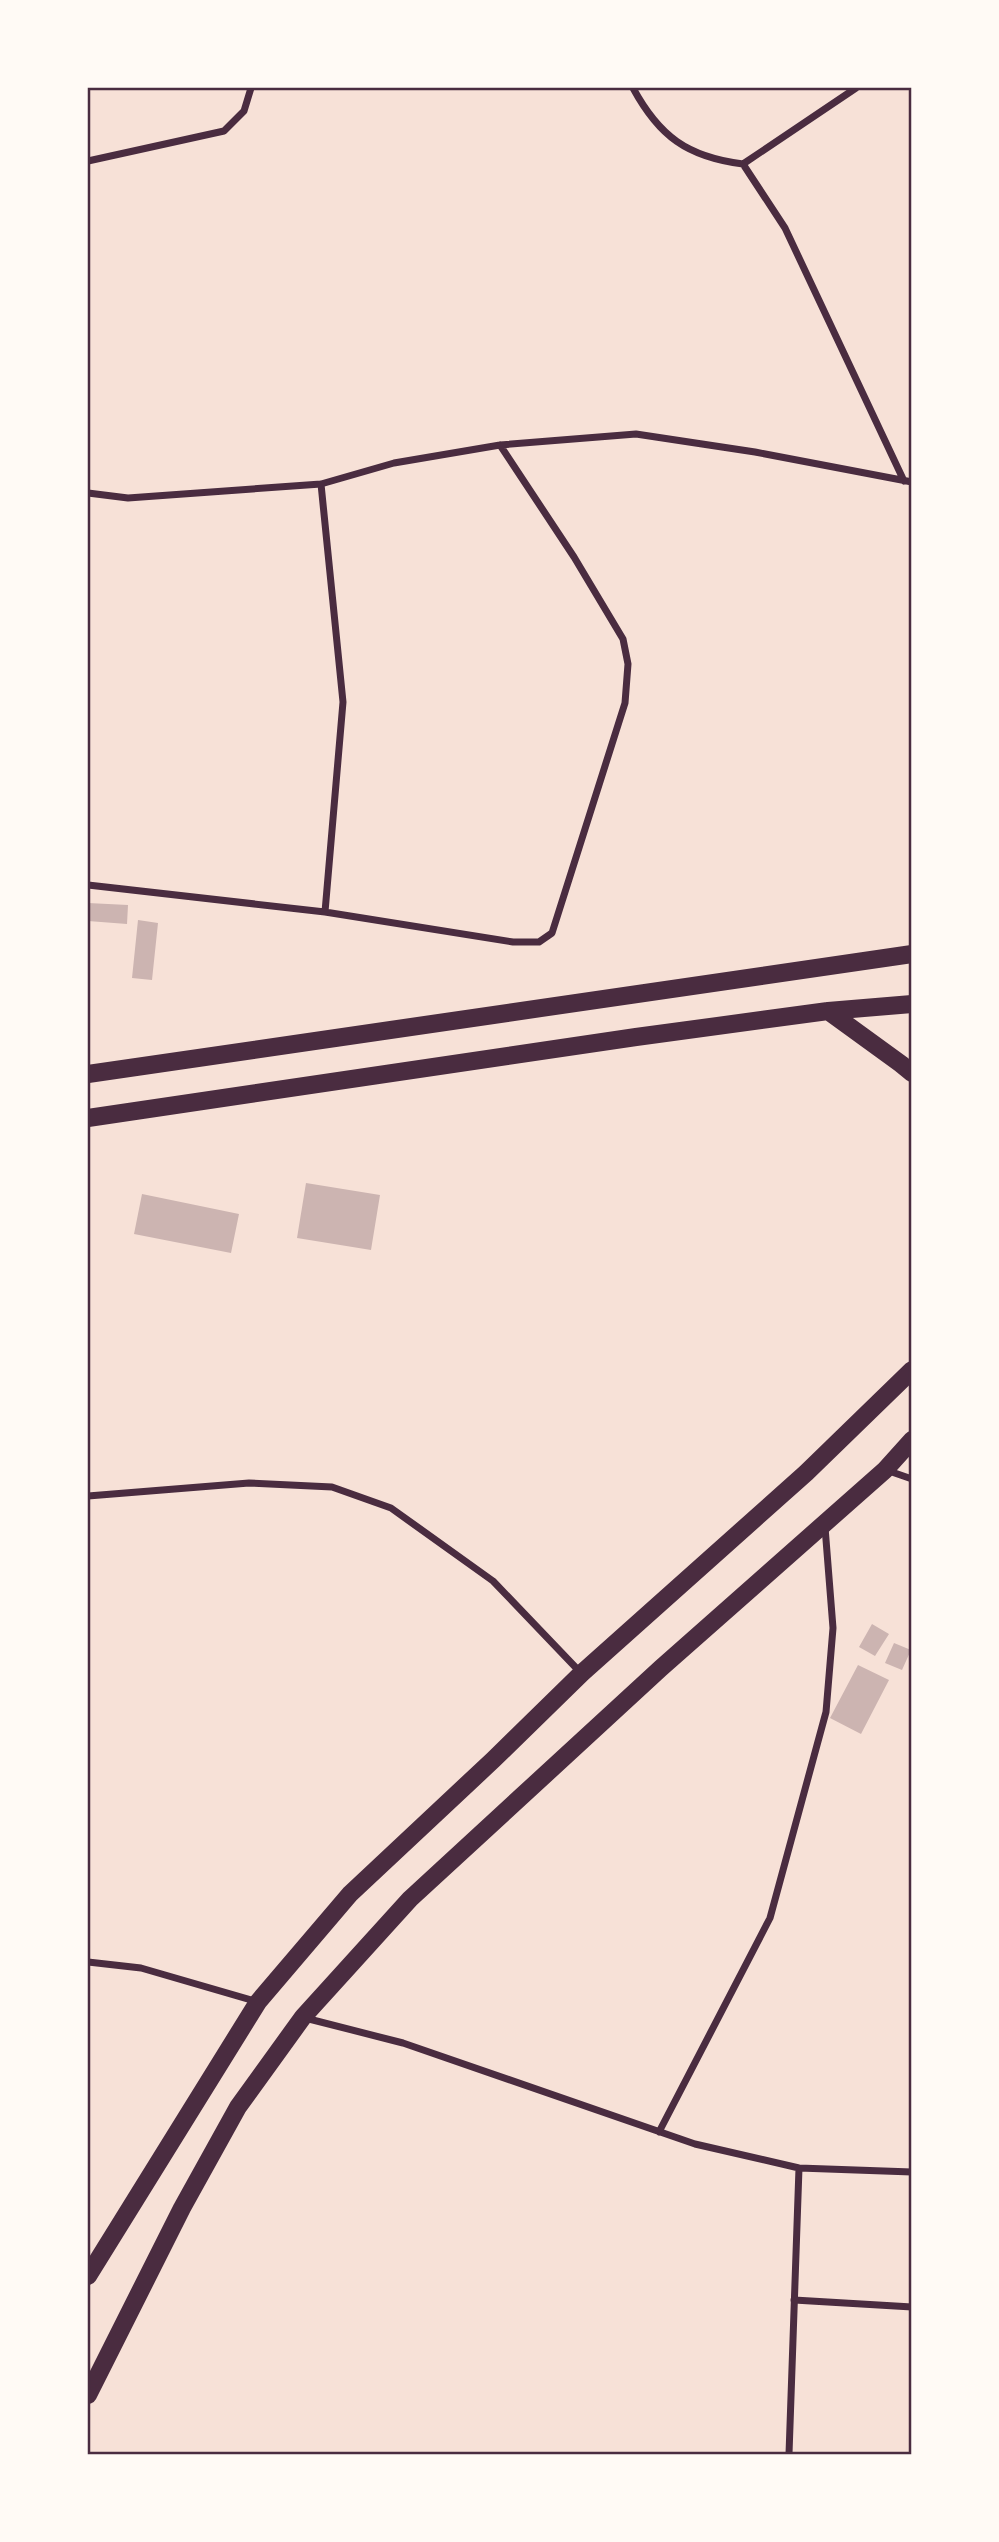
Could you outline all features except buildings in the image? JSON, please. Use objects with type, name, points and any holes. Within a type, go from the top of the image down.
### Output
[{"type":"main road","points":[[88,1074],[912,954]]},
{"type":"main road","points":[[88,1118],[636,1037],[828,1011],[912,1004]]},
{"type":"main road","points":[[828,1011],[912,1073]]},
{"type":"main road","points":[[88,2276],[258,2002],[350,1894],[582,1673],[806,1473],[912,1370]]},
{"type":"main road","points":[[88,2395],[182,2208],[238,2107],[303,2017],[410,1899],[661,1668],[885,1470],[912,1440]]},
{"type":"street","points":[[88,161],[224,131],[244,111],[251,88]]},
{"type":"street","points":[[633,88],[646,113],[683,148],[721,161],[743,164],[856,88]]},
{"type":"street","points":[[743,164],[785,228],[908,481]]},
{"type":"street","points":[[88,493],[128,498],[321,484],[394,463],[500,444],[636,434],[755,452],[908,481]]},
{"type":"street","points":[[88,885],[325,912],[513,942],[539,942],[552,933],[625,703],[628,664],[623,639],[574,557],[500,444]]},
{"type":"street","points":[[321,484],[343,702],[325,912]]},
{"type":"street","points":[[885,1470],[912,1479]]},
{"type":"street","points":[[88,1496],[249,1483],[332,1487],[391,1508],[493,1581],[582,1673]]},
{"type":"street","points":[[659,2132],[770,1918],[826,1712],[834,1628],[825,1523]]},
{"type":"street","points":[[88,1962],[141,1968],[258,2002]]},
{"type":"street","points":[[303,2017],[403,2043],[695,2144],[799,2168],[912,2172]]},
{"type":"street","points":[[789,2455],[799,2168]]},
{"type":"street","points":[[794,2300],[912,2307]]}]
